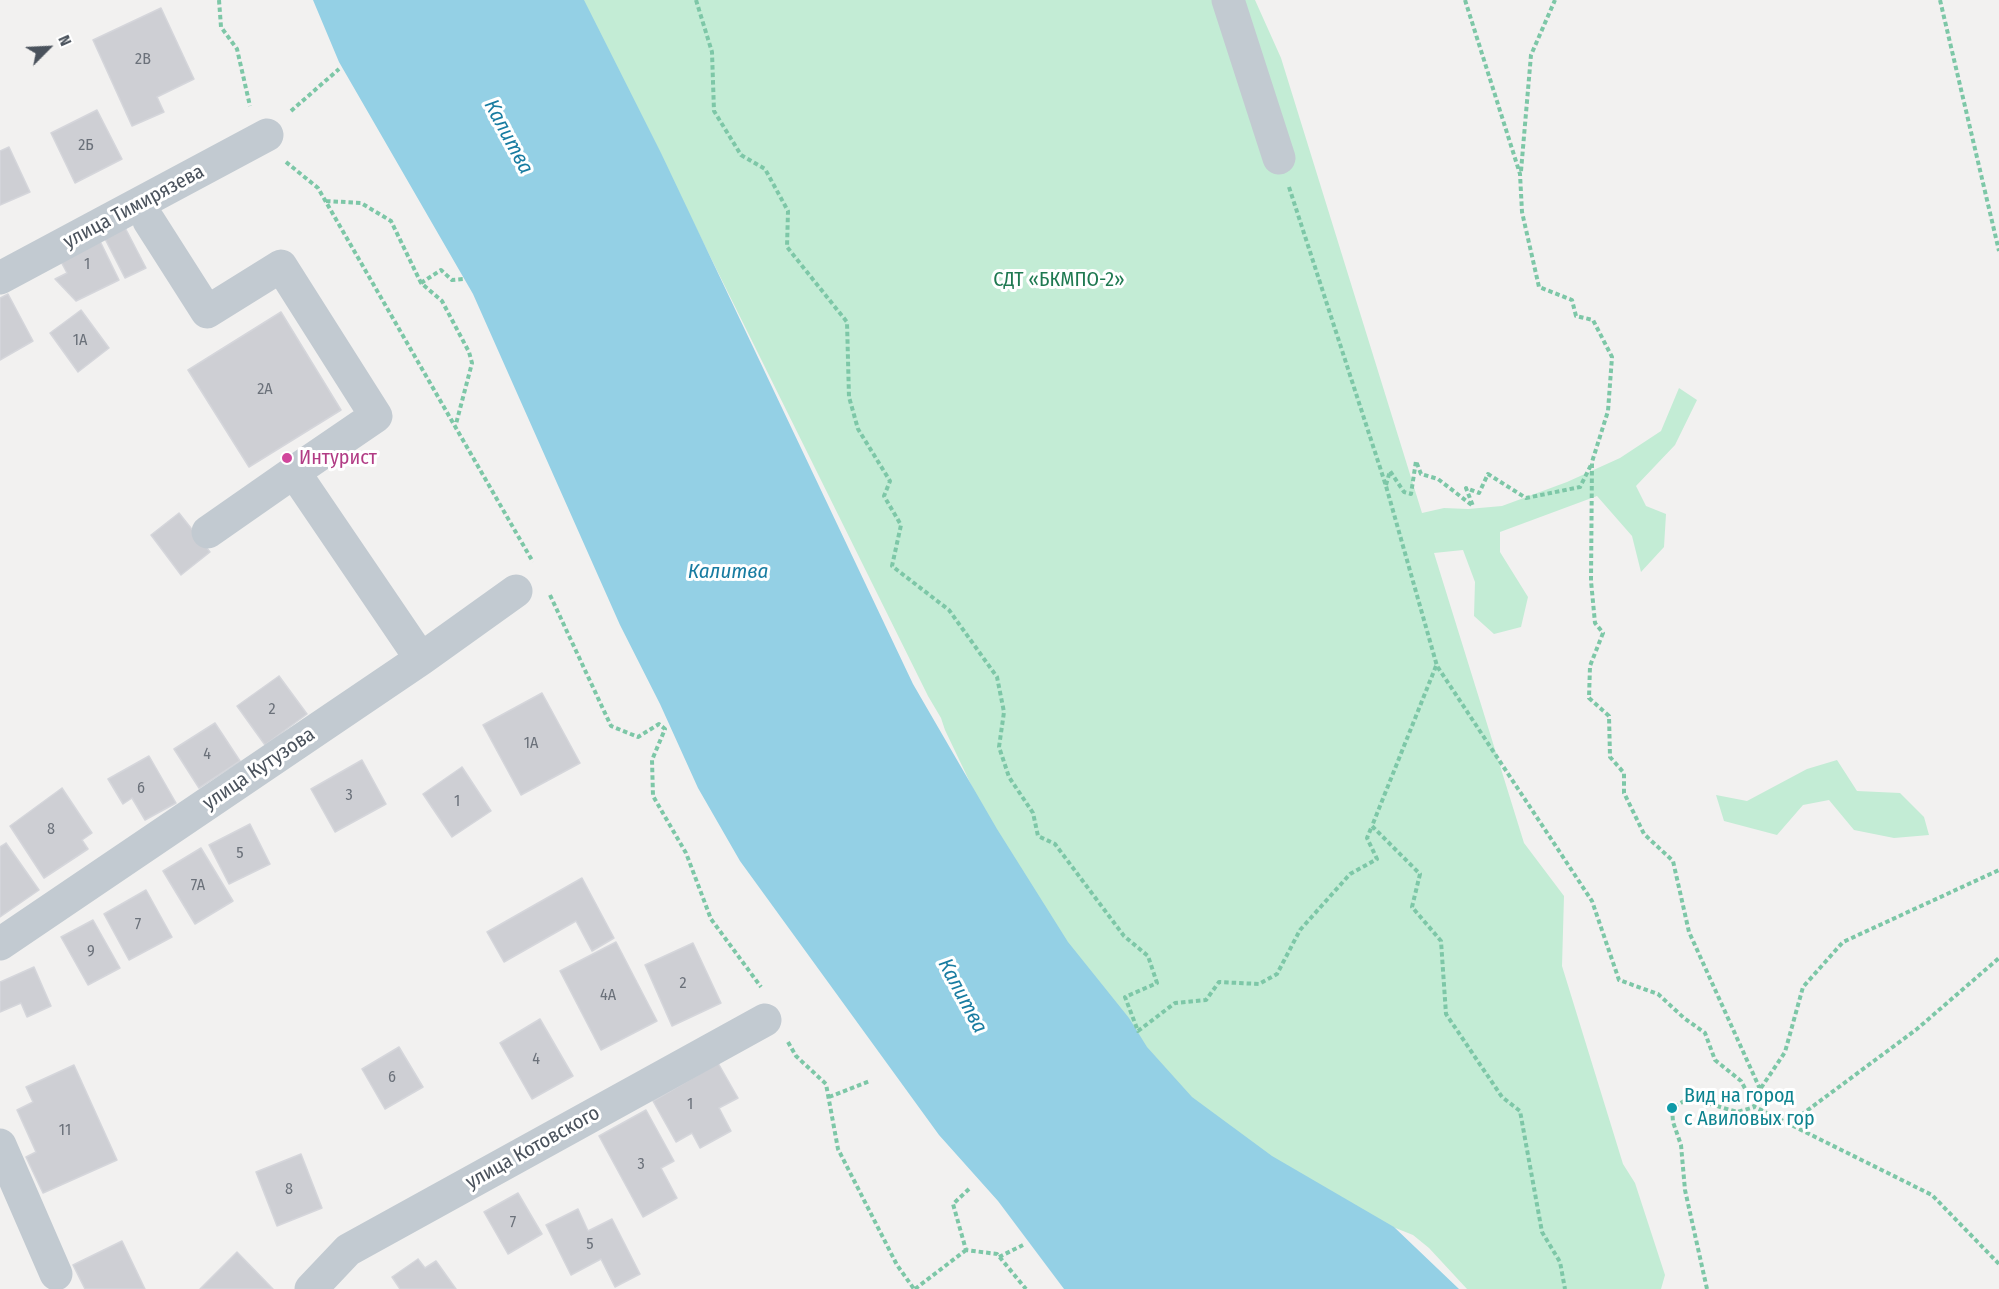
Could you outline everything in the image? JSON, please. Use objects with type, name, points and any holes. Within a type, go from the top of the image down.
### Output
[{"type":"street","points":[[1228,0],[1279,158]]},
{"type":"street","name":"улица Тимирязева","points":[[0,278],[262,137]]},
{"type":"street","points":[[149,220],[207,312],[281,266],[376,416],[208,532]]},
{"type":"street","points":[[294,472],[421,659]]},
{"type":"street","name":"улица Кутузова","points":[[0,944],[533,583]]},
{"type":"street","name":"улица Котовского","points":[[311,1289],[348,1250],[772,1017]]},
{"type":"street","points":[[0,1144],[56,1274]]},
{"type":"path","points":[[219,0],[221,27],[237,49],[262,137],[318,188],[456,425],[533,583],[611,726],[638,737],[659,724],[665,729],[652,760],[653,795],[686,853],[711,919],[796,1056],[826,1084],[838,1149],[897,1265],[914,1289],[966,1250],[997,1254],[1026,1289]]},
{"type":"path","points":[[696,0],[712,52],[714,111],[741,155],[765,169],[788,211],[787,247],[847,322],[849,397],[858,429],[890,482],[884,496],[901,525],[892,566],[949,610],[997,677],[1004,712],[999,747],[1009,777],[1034,813],[1038,836],[1055,844],[1124,936],[1148,956],[1157,983],[1125,997],[1137,1032],[1175,1004],[1206,1000],[1218,982],[1259,984],[1277,974],[1300,930],[1350,874],[1377,859],[1367,838],[1437,666]]},
{"type":"path","points":[[1465,0],[1520,174]]},
{"type":"path","points":[[1386,486],[1390,471],[1404,492],[1411,494],[1416,461],[1420,474],[1438,479],[1473,506],[1466,488],[1479,493],[1488,474],[1526,498],[1580,487],[1592,462],[1608,411],[1612,357],[1593,320],[1576,316],[1572,300],[1539,287],[1522,212],[1520,174],[1531,54],[1555,0]]},
{"type":"path","points":[[1940,0],[1999,251]]},
{"type":"path","points":[[262,137],[339,69]]},
{"type":"path","points":[[1279,158],[1386,486],[1437,666],[1593,901],[1619,981],[1658,994],[1684,1018],[1705,1033],[1715,1060],[1741,1081],[1755,1107],[1932,1195],[1999,1264]]},
{"type":"path","points":[[325,201],[361,203],[391,221],[421,282],[442,301],[469,352],[472,363],[456,425]]},
{"type":"path","points":[[421,282],[441,270],[452,280],[464,279]]},
{"type":"path","points":[[1592,462],[1591,581],[1595,623],[1603,633],[1590,666],[1589,698],[1610,716],[1610,757],[1624,773],[1624,793],[1644,834],[1673,861],[1689,932],[1760,1089]]},
{"type":"path","points":[[1372,826],[1420,874],[1412,907],[1441,941],[1446,1014],[1502,1097],[1520,1111],[1542,1232],[1560,1262],[1565,1289]]},
{"type":"path","points":[[1751,1100],[1785,1052],[1803,987],[1843,942],[1999,870]]},
{"type":"path","points":[[1789,1124],[1917,1029],[1999,958]]},
{"type":"path","points":[[829,1097],[870,1081]]},
{"type":"path","points":[[1707,1289],[1685,1190],[1681,1145],[1673,1122],[1672,1108],[1686,1100],[1707,1103],[1737,1112],[1755,1107]]},
{"type":"path","points":[[966,1250],[953,1204],[969,1189]]},
{"type":"path","points":[[999,1257],[1023,1245]]},
{"type":"green space","name":"СДТ «БКМПО-2»","points":[[583,0],[1255,0],[1281,58],[1422,513],[1444,508],[1468,509],[1502,506],[1567,482],[1620,458],[1661,431],[1679,388],[1697,400],[1675,445],[1636,486],[1646,506],[1666,514],[1664,547],[1641,572],[1632,536],[1597,496],[1500,532],[1500,552],[1528,597],[1521,627],[1494,634],[1474,616],[1475,582],[1463,550],[1434,553],[1524,843],[1564,896],[1562,966],[1623,1164],[1635,1183],[1665,1275],[1661,1289],[1467,1289],[1429,1248],[1413,1235],[1338,1205],[1209,1133],[1037,923],[941,718],[928,696]]},
{"type":"green space","points":[[1837,760],[1857,791],[1900,793],[1924,817],[1929,835],[1894,838],[1854,830],[1829,800],[1803,805],[1777,835],[1724,821],[1716,795],[1747,801],[1807,769]]},
{"type":"water","name":"Калитва","points":[[313,0],[584,0],[661,153],[913,684],[997,829],[1068,942],[1129,1018],[1147,1047],[1192,1097],[1272,1156],[1394,1227],[1459,1289],[1064,1289],[998,1201],[939,1135],[740,861],[698,788],[660,704],[620,625],[473,294],[339,62]]},
{"type":"building","points":[[161,8],[194,79],[157,97],[164,112],[132,126],[93,40]]},
{"type":"building","points":[[97,110],[122,159],[75,183],[51,133]]},
{"type":"building","points":[[9,147],[30,192],[0,205],[0,151]]},
{"type":"building","points":[[120,218],[146,268],[125,278],[100,229]]},
{"type":"building","points":[[98,237],[119,280],[76,301],[55,279],[67,273],[58,256]]},
{"type":"building","points":[[8,294],[33,341],[0,360],[0,298]]},
{"type":"building","points":[[81,310],[109,348],[78,372],[50,333]]},
{"type":"building","points":[[281,312],[341,410],[249,467],[188,370]]},
{"type":"building","points":[[179,513],[210,552],[181,575],[151,535]]},
{"type":"building","points":[[279,676],[307,714],[265,745],[237,706]]},
{"type":"building","points":[[542,693],[580,763],[521,795],[483,725]]},
{"type":"building","points":[[215,723],[240,761],[199,788],[174,749]]},
{"type":"building","points":[[149,756],[176,803],[145,820],[132,798],[123,804],[108,779]]},
{"type":"building","points":[[362,760],[386,804],[335,832],[311,789]]},
{"type":"building","points":[[462,767],[491,811],[452,837],[423,794]]},
{"type":"building","points":[[62,788],[92,833],[82,840],[88,849],[44,878],[10,826]]},
{"type":"building","points":[[250,824],[270,864],[229,884],[209,845]]},
{"type":"building","points":[[6,843],[39,890],[0,917],[0,847]]},
{"type":"building","points":[[201,848],[233,901],[195,924],[163,871]]},
{"type":"building","points":[[582,878],[614,938],[592,951],[576,921],[504,962],[487,932]]},
{"type":"building","points":[[146,890],[172,937],[129,960],[104,914]]},
{"type":"building","points":[[93,920],[120,968],[88,985],[61,937]]},
{"type":"building","points":[[616,942],[657,1021],[601,1050],[560,971]]},
{"type":"building","points":[[693,943],[721,1003],[672,1026],[645,965]]},
{"type":"building","points":[[34,967],[51,1006],[27,1017],[21,1003],[0,1012],[0,982]]},
{"type":"building","points":[[540,1019],[573,1076],[532,1099],[500,1043]]},
{"type":"building","points":[[399,1047],[423,1087],[385,1109],[362,1069]]},
{"type":"building","points":[[718,1063],[738,1098],[719,1108],[731,1131],[700,1148],[692,1133],[676,1142],[653,1101]]},
{"type":"building","points":[[74,1065],[117,1160],[43,1193],[26,1157],[36,1152],[17,1110],[33,1102],[26,1087]]},
{"type":"building","points":[[646,1110],[674,1161],[661,1168],[677,1198],[643,1217],[599,1136]]},
{"type":"building","points":[[301,1154],[322,1208],[277,1226],[256,1172]]},
{"type":"building","points":[[518,1193],[542,1234],[508,1254],[484,1212]]},
{"type":"building","points":[[578,1209],[588,1231],[612,1219],[640,1274],[615,1287],[601,1259],[571,1275],[546,1225]]},
{"type":"building","points":[[122,1241],[145,1289],[85,1289],[73,1265]]},
{"type":"building","points":[[237,1252],[273,1289],[200,1289]]},
{"type":"building","points":[[418,1259],[425,1268],[436,1261],[456,1289],[400,1289],[392,1277]]},
{"type":"place","name":"Интурист","points":[[287,458]]},
{"type":"place","name":"Вид на город с Авиловых гор","points":[[1672,1108]]}]
